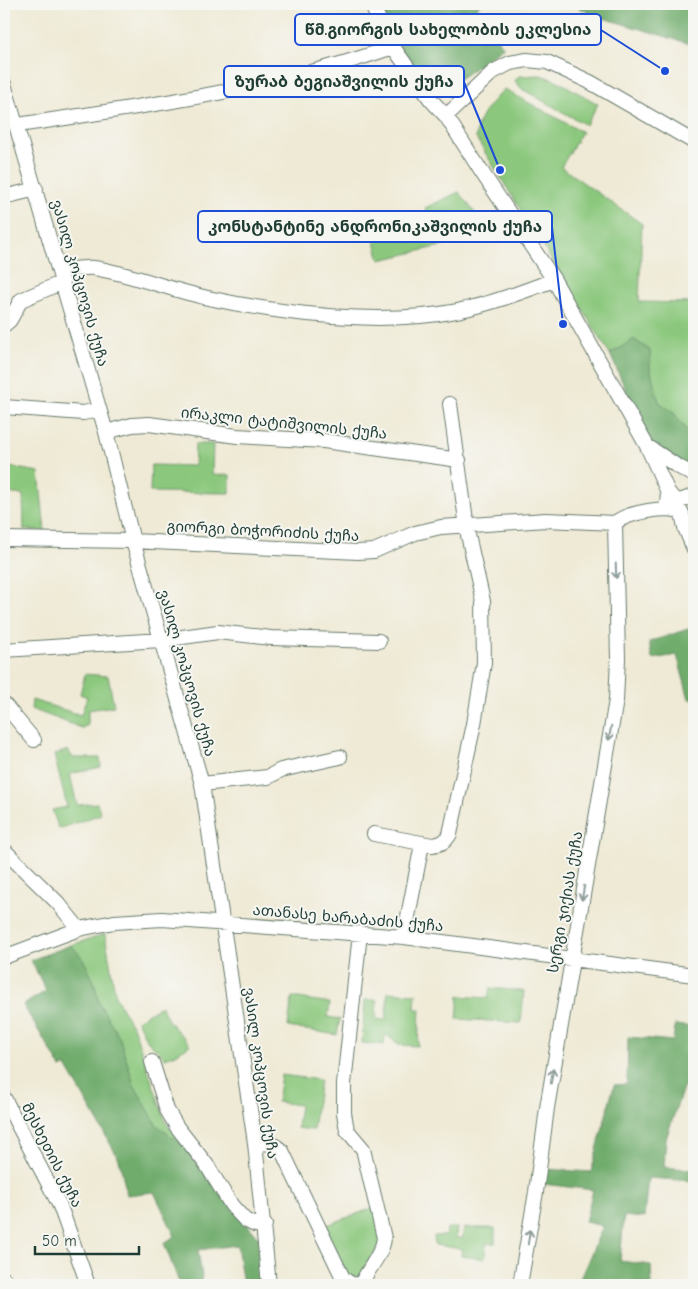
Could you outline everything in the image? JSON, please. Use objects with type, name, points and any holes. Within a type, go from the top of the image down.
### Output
[{"type":"street","points":[[371,4],[393,47],[431,100],[446,116],[554,280],[647,446],[667,491],[673,498],[690,497],[683,516],[685,528],[694,549]]},
{"type":"street","points":[[18,125],[252,87],[345,64],[393,47]]},
{"type":"street","points":[[446,116],[493,72],[510,63],[527,60],[547,62],[590,82],[694,142]]},
{"type":"street","name":"ვასილ კოპცოვის ქუჩა","points":[[4,84],[18,125],[100,410],[133,541],[202,784],[255,1143],[265,1226],[269,1285]]},
{"type":"street","points":[[4,197],[36,189]]},
{"type":"street","points":[[4,325],[10,320],[21,300],[62,277],[93,268],[223,301],[290,311],[366,317],[456,311],[510,296],[554,280]]},
{"type":"street","points":[[374,834],[422,844],[441,844],[450,834],[482,676],[482,601],[468,525],[450,404]]},
{"type":"street","points":[[4,407],[83,413],[100,410]]},
{"type":"street","name":"ირაკლი ტატიშვილის ქუჩა","points":[[106,432],[132,425],[149,424],[237,436],[324,441],[459,460]]},
{"type":"street","points":[[647,446],[691,474]]},
{"type":"street","points":[[664,509],[667,504],[670,475],[691,474]]},
{"type":"street","name":"გიორგი ბოჭორიძის ქუჩა","points":[[4,539],[133,541],[358,552],[374,551],[426,530],[468,525],[546,520],[615,523],[624,517],[664,509],[690,497]]},
{"type":"street","points":[[664,509],[675,509],[683,516]]},
{"type":"street","name":"სერგი ჯიქიას ქუჩა","points":[[520,1285],[572,958],[616,700],[618,633],[615,523]]},
{"type":"street","points":[[4,650],[161,640],[218,632],[270,638],[380,641]]},
{"type":"street","points":[[4,704],[34,740]]},
{"type":"street","points":[[202,784],[268,777],[281,770],[340,757]]},
{"type":"street","points":[[404,937],[422,844]]},
{"type":"street","points":[[4,850],[58,903],[78,929]]},
{"type":"street","name":"ათანასე ხარაბაძის ქუჩა","points":[[4,957],[78,929],[114,922],[162,919],[404,937],[694,975]]},
{"type":"street","points":[[255,1143],[276,1146],[282,1151],[343,1278],[352,1284],[361,1285],[384,1244],[384,1238],[363,1149],[347,1130],[344,1113],[344,1084],[360,933]]},
{"type":"street","points":[[152,1062],[167,1110],[177,1127],[206,1164],[232,1206],[245,1220],[256,1225],[265,1226]]},
{"type":"street","name":"მესხეთის ქუჩა","points":[[4,1098],[60,1206],[88,1285]]},
{"type":"street","points":[[4,1279],[6,1285]]},
{"type":"green space","points":[[377,4],[480,4],[474,12],[504,47],[452,83],[446,85],[435,84],[424,78],[404,55]]},
{"type":"green space","points":[[572,4],[694,4],[694,45],[593,15]]},
{"type":"green space","points":[[540,75],[556,80],[598,104],[586,125],[522,89],[515,81],[519,76]]},
{"type":"green space","points":[[504,89],[582,132],[561,167],[642,224],[639,302],[694,303],[694,440],[674,413],[659,402],[650,368],[650,350],[634,340],[610,354],[476,138],[481,117]]},
{"type":"green space","points":[[459,192],[477,215],[460,223],[464,231],[451,234],[455,243],[380,260],[372,231],[387,230],[385,221],[399,217],[404,233],[433,227],[425,208]]},
{"type":"green space","points":[[634,339],[650,351],[650,368],[659,402],[674,413],[694,440],[694,471],[649,443],[610,354]]},
{"type":"green space","points":[[195,444],[213,444],[212,475],[230,475],[230,493],[150,492],[151,465],[194,466]]},
{"type":"green space","points":[[4,466],[39,472],[45,531],[24,530],[23,495],[7,493],[6,511],[4,511]]},
{"type":"green space","points":[[694,627],[694,699],[689,699],[677,655],[652,659],[649,642]]},
{"type":"green space","points":[[85,674],[108,676],[114,706],[88,710],[88,725],[82,728],[31,709],[32,700],[81,715],[87,697],[80,694]]},
{"type":"green space","points":[[68,750],[73,758],[100,758],[101,767],[70,774],[77,805],[97,803],[101,814],[59,829],[52,810],[67,807],[54,755]]},
{"type":"green space","points":[[105,934],[116,998],[134,1029],[166,1123],[184,1146],[157,1126],[134,1085],[120,1039],[99,1003],[94,982],[83,959],[71,945]]},
{"type":"green space","points":[[71,945],[83,959],[94,982],[99,1003],[120,1039],[134,1085],[157,1125],[184,1146],[261,1241],[263,1283],[243,1285],[237,1245],[198,1250],[203,1284],[180,1285],[164,1243],[175,1236],[154,1192],[127,1195],[119,1159],[66,1066],[61,1068],[23,1005],[46,991],[31,960]]},
{"type":"green space","points":[[490,988],[524,991],[521,1023],[457,1019],[459,996],[488,998]]},
{"type":"green space","points":[[388,992],[416,994],[415,1009],[420,1009],[418,1046],[400,1045],[385,1034],[384,1045],[362,1043],[365,1000],[377,1000],[376,1019],[386,1020]]},
{"type":"green space","points":[[292,997],[330,1003],[328,1017],[340,1019],[337,1035],[288,1027]]},
{"type":"green space","points":[[162,1005],[166,1017],[190,1045],[176,1054],[165,1058],[146,1039],[137,1020]]},
{"type":"green space","points":[[675,1025],[694,1027],[694,1087],[684,1085],[666,1139],[664,1167],[694,1170],[694,1181],[648,1178],[644,1218],[624,1216],[620,1261],[651,1265],[652,1285],[589,1285],[590,1283],[580,1279],[603,1226],[585,1222],[593,1190],[543,1184],[544,1169],[591,1172],[614,1085],[627,1084],[628,1037],[673,1041]]},
{"type":"green space","points":[[281,1075],[320,1080],[313,1130],[297,1128],[300,1105],[277,1102]]},
{"type":"green space","points":[[375,1207],[382,1242],[360,1277],[349,1277],[322,1227]]},
{"type":"green space","points":[[447,1228],[457,1228],[456,1237],[462,1239],[464,1228],[495,1228],[495,1243],[486,1244],[485,1259],[461,1256],[462,1249],[435,1245],[434,1236],[446,1236]]},
{"type":"place","name":"წმ.გიორგის სახელობის ეკლესია","points":[[665,71]]},
{"type":"place","name":"ზურაბ ბეგიაშვილის ქუჩა","points":[[500,170]]},
{"type":"place","name":"კონსტანტინე ანდრონიკაშვილის ქუჩა","points":[[563,324]]}]
